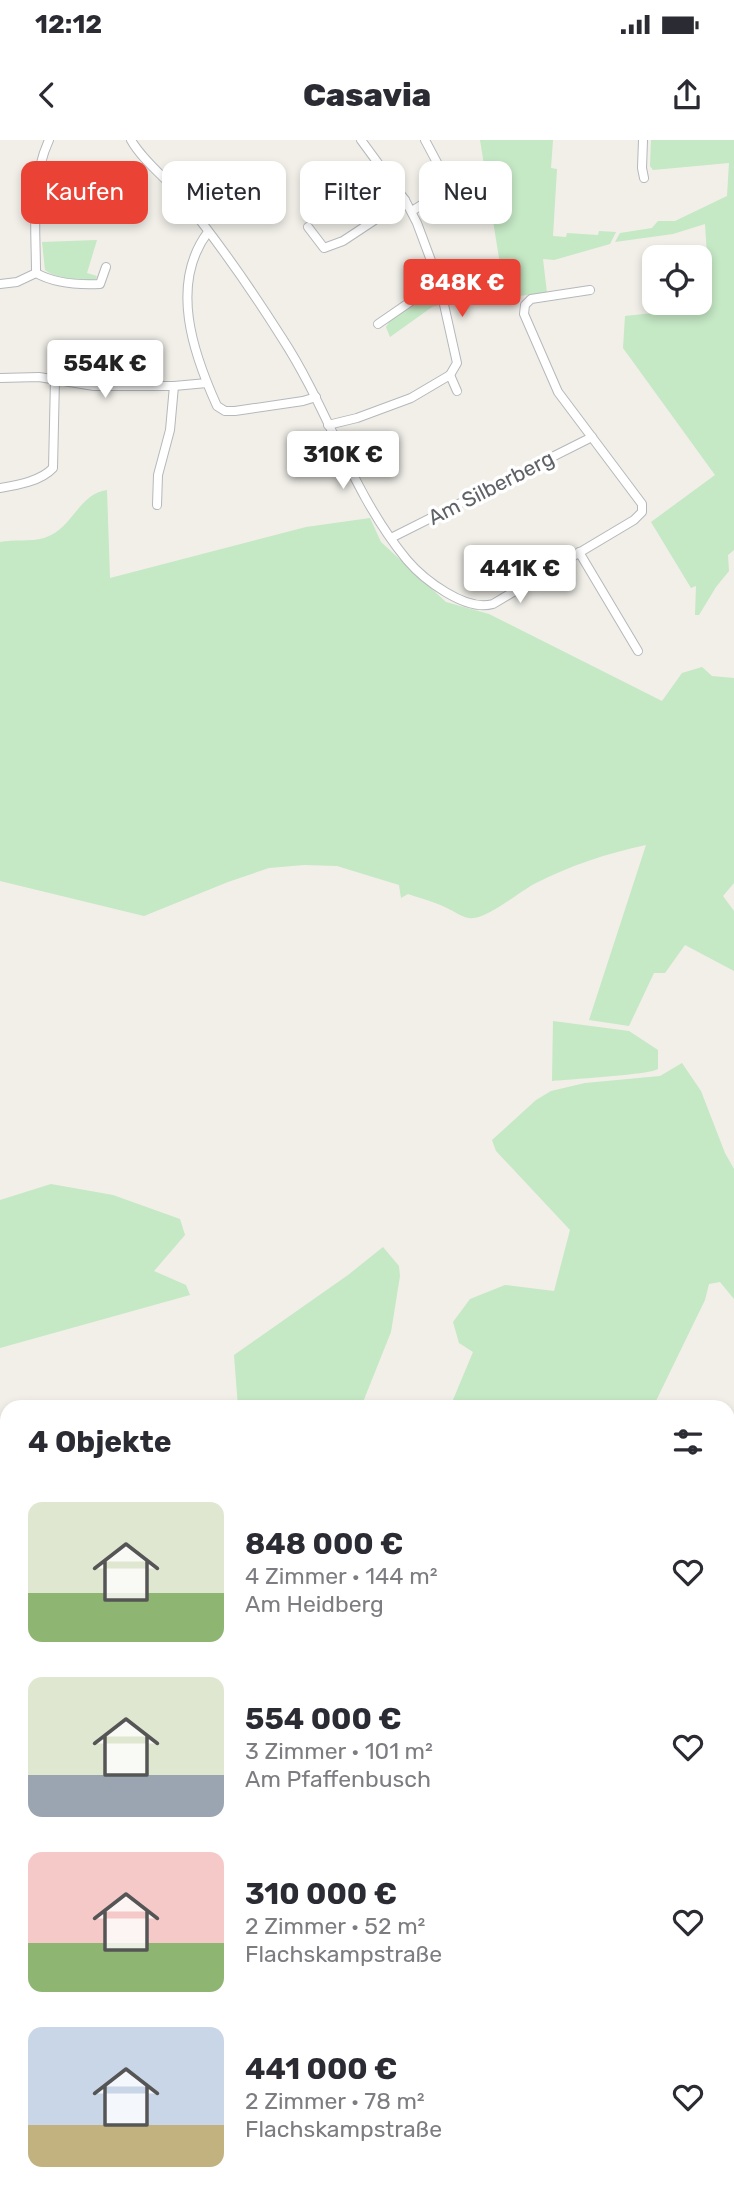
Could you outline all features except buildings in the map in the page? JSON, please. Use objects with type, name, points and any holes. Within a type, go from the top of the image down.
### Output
[{"type":"street","points":[[36,273],[36,197],[40,164],[49,140]]},
{"type":"street","points":[[131,140],[140,155],[180,194],[269,317],[316,397],[357,486],[408,561],[425,577],[454,597],[476,606],[493,604],[634,520],[643,509],[642,504],[558,392],[524,314],[527,301],[538,296],[590,290]]},
{"type":"street","points":[[361,140],[376,161]]},
{"type":"street","points":[[412,211],[450,187],[425,140]]},
{"type":"street","points":[[643,140],[644,178]]},
{"type":"street","points":[[328,425],[382,410],[411,398],[450,375],[457,363],[439,282],[412,211],[405,200]]},
{"type":"street","points":[[308,227],[324,248],[343,240],[368,224]]},
{"type":"street","points":[[208,232],[190,262],[188,286],[192,338],[217,406],[225,411],[316,397]]},
{"type":"street","points":[[36,273],[44,278],[85,285],[100,284],[106,267]]},
{"type":"street","points":[[0,284],[17,282],[36,273]]},
{"type":"street","points":[[378,324],[439,282]]},
{"type":"street","points":[[450,375],[457,391]]},
{"type":"street","points":[[0,378],[39,377],[94,386],[174,386],[208,383]]},
{"type":"street","points":[[0,488],[27,482],[48,473],[53,467],[55,379]]},
{"type":"street","points":[[157,505],[158,475],[170,430],[174,386]]},
{"type":"street","name":"Am Silberberg","points":[[391,538],[592,437]]},
{"type":"street","points":[[579,552],[638,651]]},
{"type":"green space","points":[[480,140],[553,140],[551,168],[557,169],[553,236],[566,237],[567,233],[598,235],[599,231],[616,232],[610,244],[554,260],[543,259],[547,293],[519,296],[513,294],[499,258],[494,224],[512,224],[512,161],[483,161]]},
{"type":"green space","points":[[651,140],[734,140],[734,550],[728,555],[729,571],[699,615],[695,615],[696,586],[691,588],[651,522],[715,475],[623,348],[625,316],[712,315],[712,245],[706,245],[705,224],[673,234],[615,242],[620,233],[652,228],[658,221],[675,221],[727,196],[729,163],[653,170],[650,166]]},
{"type":"green space","points":[[97,240],[87,273],[97,276],[96,279],[69,279],[45,270],[42,242]]},
{"type":"green space","points":[[431,291],[437,294],[439,305],[432,307],[390,337],[386,327],[392,318]]},
{"type":"green space","points":[[107,490],[110,578],[306,527],[370,518],[381,542],[446,602],[489,614],[662,701],[682,673],[702,667],[712,676],[734,678],[734,883],[723,896],[734,911],[734,971],[685,945],[665,973],[654,973],[629,1026],[589,1020],[646,845],[561,871],[534,884],[487,914],[471,918],[408,894],[401,898],[399,885],[337,866],[269,868],[144,916],[0,881],[0,542],[39,539],[54,534],[89,498]]},
{"type":"green space","points":[[553,1021],[629,1031],[658,1050],[658,1069],[625,1075],[552,1081]]},
{"type":"green space","points":[[682,1063],[701,1091],[734,1169],[734,1299],[720,1282],[709,1284],[705,1300],[656,1400],[453,1400],[473,1352],[459,1343],[453,1322],[470,1299],[505,1285],[554,1291],[570,1230],[496,1151],[492,1140],[536,1100],[551,1091],[585,1083],[660,1076]]},
{"type":"green space","points":[[51,1184],[113,1195],[180,1219],[185,1235],[154,1271],[186,1285],[190,1295],[0,1348],[0,1200]]},
{"type":"green space","points":[[383,1247],[399,1266],[400,1276],[391,1332],[364,1400],[237,1400],[234,1355],[348,1275]]}]
